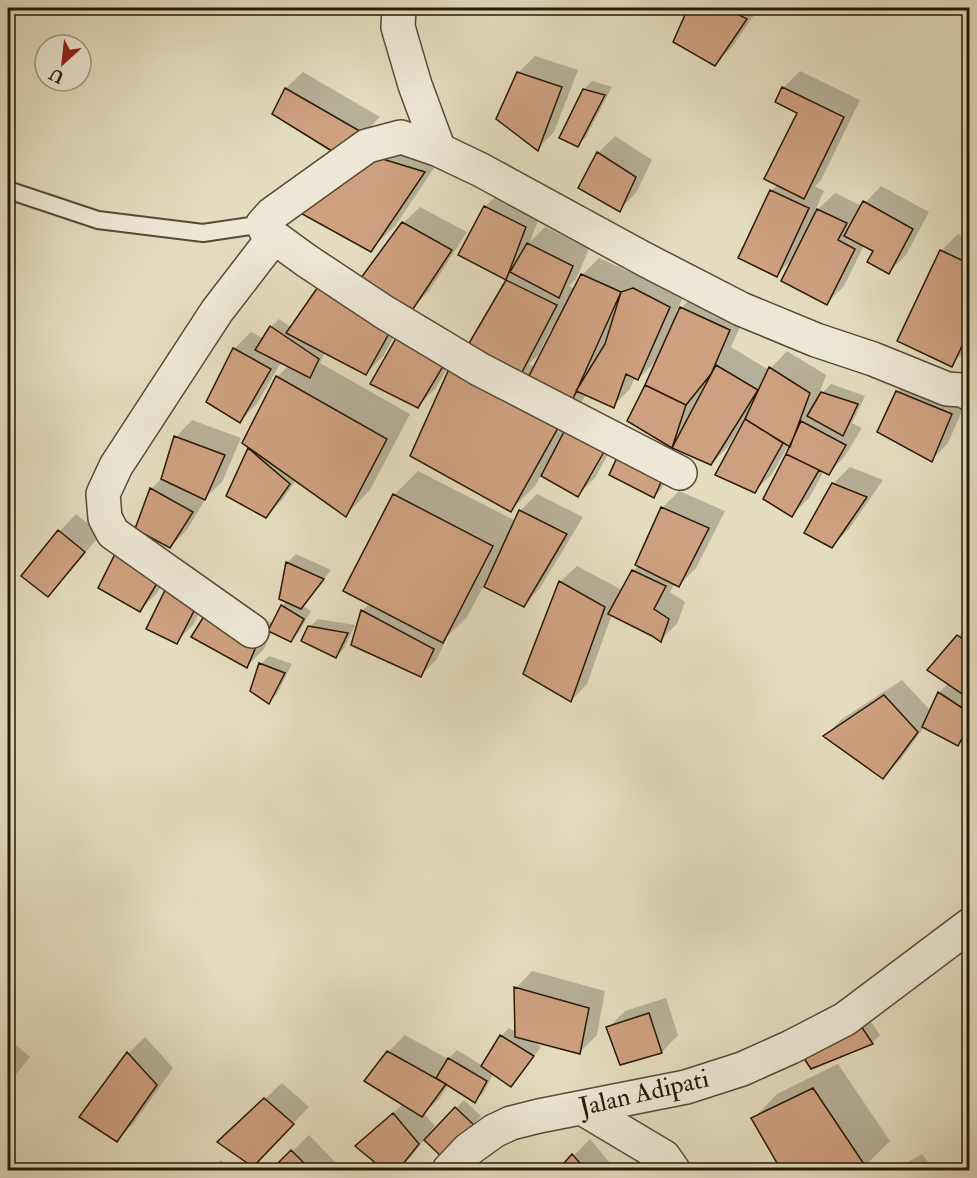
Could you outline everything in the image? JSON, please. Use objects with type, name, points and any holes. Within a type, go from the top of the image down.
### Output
[{"type":"street","points":[[399,8],[398,27],[415,85],[439,150]]},
{"type":"street","points":[[252,631],[112,533],[105,518],[103,494],[116,466],[269,230],[272,214],[367,146],[400,137],[439,150],[481,170],[741,309],[816,340],[873,358],[947,389],[967,387]]},
{"type":"street","points":[[269,230],[307,261],[384,312],[479,369],[680,473]]},
{"type":"street","name":"Jalan Adipati","points":[[449,1170],[469,1149],[494,1131],[512,1123],[686,1087],[742,1069],[791,1047],[845,1019],[969,925]]},
{"type":"street","points":[[582,1108],[664,1157],[674,1170]]},
{"type":"lane","points":[[8,190],[98,220],[203,233],[269,230]]},
{"type":"building","points":[[688,8],[726,8],[747,19],[715,66],[673,42]]},
{"type":"building","points":[[517,72],[562,87],[538,151],[496,119]]},
{"type":"building","points":[[782,87],[844,117],[804,199],[764,179],[797,113],[775,102]]},
{"type":"building","points":[[285,88],[365,134],[335,153],[272,114]]},
{"type":"building","points":[[583,89],[605,95],[578,147],[559,138]]},
{"type":"building","points":[[597,152],[636,177],[620,212],[578,188]]},
{"type":"building","points":[[376,157],[425,172],[371,252],[295,210]]},
{"type":"building","points":[[770,190],[809,208],[777,277],[738,258]]},
{"type":"building","points":[[863,201],[913,229],[889,274],[867,262],[873,251],[844,236]]},
{"type":"building","points":[[484,206],[526,227],[506,280],[458,255]]},
{"type":"building","points":[[817,209],[847,223],[838,240],[855,249],[827,305],[781,281]]},
{"type":"building","points":[[402,222],[452,250],[413,309],[358,282]]},
{"type":"building","points":[[527,243],[573,266],[559,298],[510,272]]},
{"type":"building","points":[[940,250],[970,264],[970,329],[952,367],[897,341]]},
{"type":"building","points":[[581,274],[621,292],[572,401],[528,378]]},
{"type":"building","points":[[506,280],[557,305],[521,374],[468,345]]},
{"type":"building","points":[[320,284],[392,328],[366,375],[286,333]]},
{"type":"building","points":[[633,288],[670,307],[638,380],[626,374],[614,408],[576,391],[605,344],[621,292]]},
{"type":"building","points":[[680,307],[730,330],[711,374],[686,405],[645,385]]},
{"type":"building","points":[[270,326],[319,359],[310,378],[255,350]]},
{"type":"building","points":[[399,333],[445,363],[418,408],[370,384]]},
{"type":"building","points":[[233,348],[271,369],[240,423],[206,402]]},
{"type":"building","points":[[453,360],[563,419],[511,512],[410,456]]},
{"type":"building","points":[[716,365],[758,390],[711,465],[672,448]]},
{"type":"building","points":[[769,367],[810,393],[790,447],[745,419]]},
{"type":"building","points":[[276,376],[387,439],[346,517],[242,443]]},
{"type":"building","points":[[645,385],[686,405],[672,448],[627,421]]},
{"type":"building","points":[[896,391],[952,414],[932,462],[877,432]]},
{"type":"building","points":[[821,392],[858,404],[843,436],[807,416]]},
{"type":"building","points":[[745,419],[783,443],[755,493],[715,475]]},
{"type":"building","points":[[801,421],[846,445],[829,475],[786,454]]},
{"type":"building","points":[[567,426],[608,445],[578,497],[541,476]]},
{"type":"building","points":[[174,436],[225,455],[205,500],[161,479]]},
{"type":"building","points":[[248,448],[290,484],[266,518],[226,496]]},
{"type":"building","points":[[620,451],[665,473],[654,498],[609,475]]},
{"type":"building","points":[[786,454],[819,470],[792,517],[763,499]]},
{"type":"building","points":[[832,483],[867,497],[832,548],[804,533]]},
{"type":"building","points":[[150,488],[193,512],[170,548],[135,529]]},
{"type":"building","points":[[393,494],[493,546],[443,643],[343,591]]},
{"type":"building","points":[[661,507],[709,528],[679,587],[635,565]]},
{"type":"building","points":[[519,510],[567,534],[524,607],[484,587]]},
{"type":"building","points":[[58,530],[85,552],[48,597],[21,576]]},
{"type":"building","points":[[118,548],[162,575],[140,612],[98,588]]},
{"type":"building","points":[[286,562],[324,579],[301,609],[279,599]]},
{"type":"building","points":[[632,570],[666,586],[654,609],[669,619],[661,642],[608,614]]},
{"type":"building","points":[[559,581],[605,607],[571,702],[523,674]]},
{"type":"building","points":[[169,582],[199,601],[177,644],[146,629]]},
{"type":"building","points":[[281,605],[304,619],[291,642],[268,631]]},
{"type":"building","points":[[209,608],[258,642],[247,668],[191,637]]},
{"type":"building","points":[[361,610],[434,649],[421,677],[351,645]]},
{"type":"building","points":[[308,626],[348,633],[336,658],[301,641]]},
{"type":"building","points":[[957,635],[970,644],[970,699],[927,670]]},
{"type":"building","points":[[259,663],[285,673],[269,704],[250,691]]},
{"type":"building","points":[[938,692],[970,713],[970,723],[958,746],[922,727]]},
{"type":"building","points":[[884,695],[918,732],[883,779],[823,736]]},
{"type":"building","points":[[514,987],[589,1008],[580,1054],[515,1037]]},
{"type":"building","points":[[649,1013],[662,1053],[620,1065],[606,1027]]},
{"type":"building","points":[[859,1023],[873,1044],[811,1069],[800,1052]]},
{"type":"building","points":[[500,1035],[534,1056],[511,1087],[481,1066]]},
{"type":"building","points":[[387,1051],[446,1084],[422,1117],[364,1081]]},
{"type":"building","points":[[127,1052],[157,1085],[117,1142],[79,1117]]},
{"type":"building","points":[[448,1058],[487,1081],[475,1103],[436,1078]]},
{"type":"building","points":[[813,1088],[866,1167],[856,1170],[781,1170],[751,1118]]},
{"type":"building","points":[[264,1098],[294,1124],[253,1167],[217,1142]]},
{"type":"building","points":[[455,1107],[474,1125],[443,1158],[424,1140]]},
{"type":"building","points":[[393,1113],[419,1144],[398,1170],[384,1170],[355,1146]]},
{"type":"building","points":[[291,1150],[311,1170],[271,1170]]},
{"type":"building","points":[[572,1154],[586,1170],[558,1170]]}]
